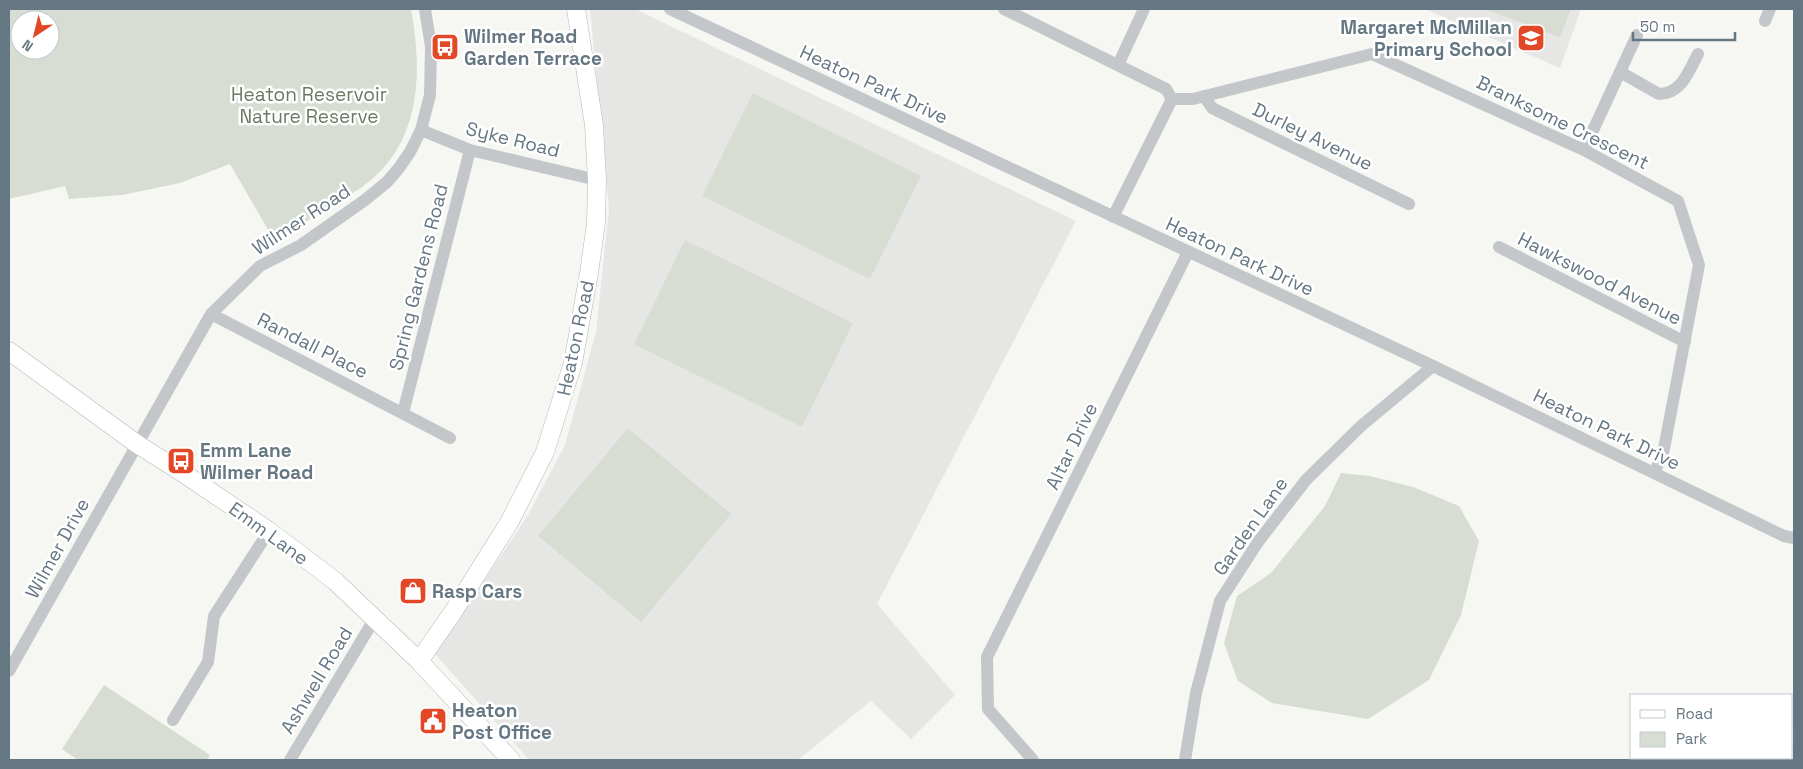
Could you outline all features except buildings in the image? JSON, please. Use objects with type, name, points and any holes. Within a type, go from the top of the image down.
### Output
[{"type":"street","name":"Wilmer Road","points":[[137,444],[212,314],[260,266],[301,244],[365,200],[387,182],[410,152],[420,130],[430,95],[431,47],[425,9]]},
{"type":"street","name":"Heaton Road","points":[[419,661],[510,521],[545,452],[573,363],[596,223],[597,180],[594,125],[576,9]]},
{"type":"street","name":"Heaton Park Drive","points":[[670,9],[1433,366],[1784,536],[1794,538]]},
{"type":"street","points":[[1004,9],[1166,89],[1172,99],[1113,217]]},
{"type":"street","points":[[1118,65],[1144,9]]},
{"type":"street","points":[[1764,21],[1770,9]]},
{"type":"street","points":[[1584,150],[1637,35]]},
{"type":"street","name":"Branksome Crescent","points":[[1172,99],[1193,99],[1372,54],[1584,150],[1678,201],[1699,265],[1664,454],[1654,473]]},
{"type":"street","points":[[1620,72],[1660,94],[1667,94],[1674,91],[1681,84],[1698,54]]},
{"type":"street","name":"Durley Avenue","points":[[1204,96],[1212,108],[1409,204]]},
{"type":"street","name":"Syke Road","points":[[420,130],[470,150],[597,180]]},
{"type":"street","name":"Spring Gardens Road","points":[[403,413],[470,150]]},
{"type":"street","name":"Hawkswood Avenue","points":[[1499,247],[1685,342]]},
{"type":"street","name":"Altar Drive","points":[[1033,760],[988,710],[988,657],[1188,252]]},
{"type":"street","name":"Randall Place","points":[[212,314],[450,438]]},
{"type":"street","name":"Emm Lane","points":[[9,352],[137,444],[269,532],[335,581],[419,661],[511,760]]},
{"type":"street","name":"Garden Lane","points":[[1185,760],[1196,694],[1220,601],[1258,542],[1306,480],[1361,426],[1433,366]]},
{"type":"street","name":"Wilmer Drive","points":[[9,671],[137,444]]},
{"type":"street","points":[[173,720],[208,662],[214,616],[269,532]]},
{"type":"street","name":"Ashwell Road","points":[[290,760],[375,618]]},
{"type":"shaded area","points":[[590,9],[635,9],[1076,221],[877,604],[955,695],[911,739],[871,701],[798,760],[529,760],[435,654],[528,515],[565,445],[596,332],[609,209]]},
{"type":"shaded area","name":"Margaret McMillan Primary School","points":[[1425,9],[1581,9],[1560,68]]},
{"type":"green space","name":"Heaton Reservoir Nature Reserve","points":[[9,9],[411,9],[417,58],[416,83],[413,107],[407,129],[396,151],[382,170],[362,187],[274,240],[230,164],[180,183],[122,195],[69,199],[65,186],[9,199]]},
{"type":"green space","points":[[1491,9],[1571,9],[1560,37],[1490,11]]},
{"type":"green space","points":[[753,93],[921,176],[870,279],[702,196]]},
{"type":"green space","points":[[685,240],[853,323],[802,427],[634,344]]},
{"type":"green space","points":[[628,428],[731,514],[641,622],[538,536]]},
{"type":"green space","points":[[1341,473],[1370,476],[1413,487],[1459,506],[1479,541],[1461,615],[1429,680],[1368,719],[1272,703],[1238,681],[1224,643],[1237,596],[1271,573],[1325,506]]},
{"type":"green space","points":[[104,685],[210,755],[207,760],[78,760],[62,749]]},
{"type":"place","name":"Margaret McMillan Primary School","points":[[1531,38]]},
{"type":"place","name":"Wilmer Road Garden Terrace","points":[[445,47]]},
{"type":"place","name":"Emm Lane Wilmer Road","points":[[181,461]]},
{"type":"place","name":"Rasp Cars","points":[[413,591]]},
{"type":"place","name":"Heaton Post Office","points":[[433,721]]}]
